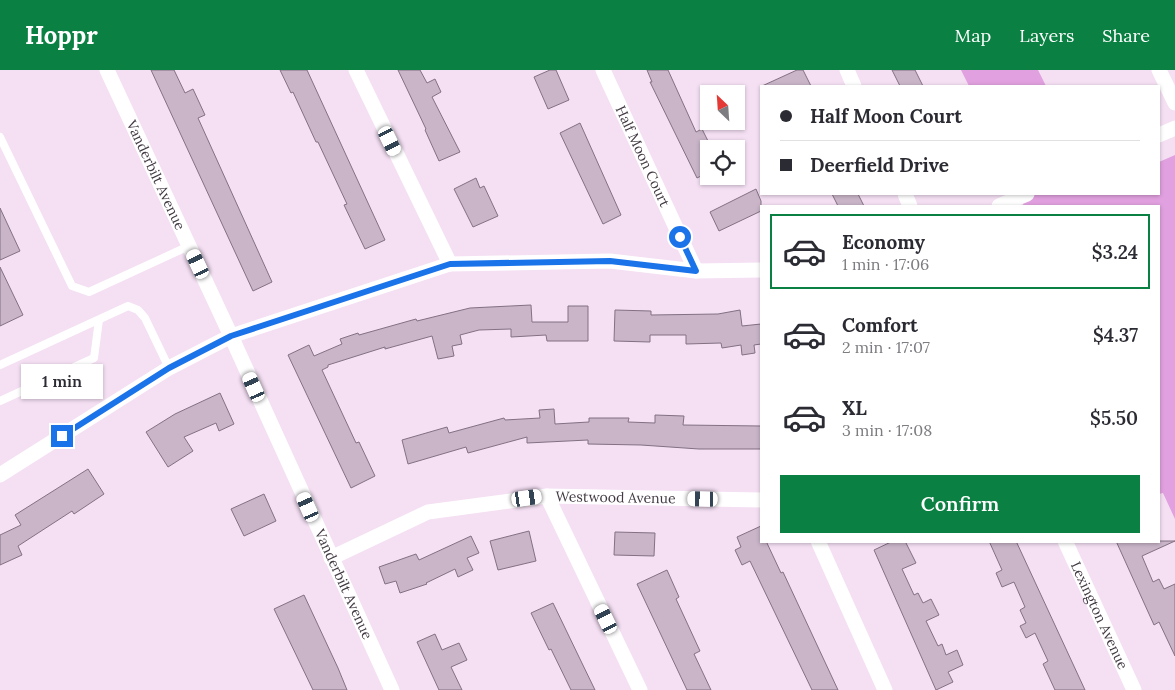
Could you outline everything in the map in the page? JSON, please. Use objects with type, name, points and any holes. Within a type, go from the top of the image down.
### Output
[{"type":"street","name":"Vanderbilt Avenue","points":[[106,70],[231,336],[392,690]]},
{"type":"street","points":[[356,70],[450,264]]},
{"type":"street","name":"Half Moon Court","points":[[602,70],[696,271]]},
{"type":"street","points":[[847,70],[854,85]]},
{"type":"street","points":[[1159,70],[1175,103]]},
{"type":"street","points":[[1160,135],[1175,128]]},
{"type":"street","points":[[1001,205],[1025,195]]},
{"type":"street","points":[[0,475],[169,368],[231,336],[450,264],[610,261],[696,271],[760,270]]},
{"type":"street","points":[[547,496],[640,690]]},
{"type":"street","name":"Westwood Avenue","points":[[331,558],[428,512],[547,496],[760,500]]},
{"type":"street","points":[[819,543],[886,690]]},
{"type":"street","name":"Lexington Avenue","points":[[1066,543],[1134,690]]},
{"type":"lane","points":[[0,138],[72,286],[89,292],[189,246]]},
{"type":"lane","points":[[0,366],[128,306],[138,310],[145,318],[169,368]]},
{"type":"lane","points":[[0,401],[94,358],[99,320]]},
{"type":"shaded area","points":[[961,70],[1038,70],[1046,85],[968,85]]},
{"type":"shaded area","points":[[1175,155],[1175,519],[1163,493],[1160,494],[1160,205],[1024,205],[1018,195],[1160,195],[1160,162]]},
{"type":"building","points":[[151,70],[174,70],[185,93],[193,89],[205,115],[198,118],[272,282],[253,291]]},
{"type":"building","points":[[280,70],[307,70],[385,240],[365,249],[344,205],[347,204],[318,142],[316,142],[293,92],[291,93]]},
{"type":"building","points":[[398,70],[420,70],[427,83],[435,79],[441,92],[432,97],[460,152],[439,161]]},
{"type":"building","points":[[550,70],[556,70],[569,100],[548,109],[534,77]]},
{"type":"building","points":[[647,70],[668,70],[696,132],[702,130],[708,140],[700,140],[700,176],[697,178],[650,82],[652,82]]},
{"type":"building","points":[[797,70],[803,70],[810,85],[764,85]]},
{"type":"building","points":[[892,70],[915,70],[922,85],[900,85]]},
{"type":"building","points":[[580,123],[621,215],[603,224],[560,133]]},
{"type":"building","points":[[476,178],[480,188],[484,186],[498,216],[473,227],[454,189]]},
{"type":"building","points":[[756,189],[761,201],[760,211],[719,231],[710,212]]},
{"type":"building","points":[[832,195],[858,195],[864,205],[838,205]]},
{"type":"building","points":[[0,208],[20,251],[0,260]]},
{"type":"building","points":[[0,267],[23,315],[0,326]]},
{"type":"building","points":[[531,305],[532,322],[568,322],[568,306],[588,306],[588,341],[547,341],[546,335],[511,337],[511,329],[479,330],[460,335],[462,344],[452,346],[454,356],[438,359],[432,336],[385,349],[385,347],[328,365],[328,367],[322,370],[356,443],[359,442],[375,476],[351,488],[288,355],[309,345],[314,356],[342,344],[340,339],[416,319],[417,321],[470,308]]},
{"type":"building","points":[[615,310],[651,311],[651,315],[718,314],[740,310],[742,326],[760,324],[760,344],[754,345],[755,353],[742,355],[741,345],[722,348],[721,343],[686,344],[686,335],[650,335],[650,342],[614,341]]},
{"type":"building","points":[[220,393],[234,424],[219,431],[216,423],[184,437],[193,451],[168,467],[146,432],[175,414]]},
{"type":"building","points":[[554,409],[555,424],[589,422],[589,418],[629,418],[628,422],[655,423],[655,415],[684,416],[683,425],[760,426],[760,449],[699,449],[588,444],[588,440],[527,443],[527,437],[468,453],[466,447],[408,464],[402,440],[447,427],[449,433],[504,418],[505,420],[540,418],[539,410]]},
{"type":"building","points":[[88,469],[104,494],[74,514],[72,511],[18,546],[22,555],[0,565],[0,535],[21,525],[15,515]]},
{"type":"building","points":[[264,494],[276,521],[244,536],[231,509]]},
{"type":"building","points":[[760,526],[760,543],[767,543],[781,573],[783,572],[838,690],[812,690],[750,561],[742,565],[735,550],[741,547],[737,537]]},
{"type":"building","points":[[529,531],[536,561],[498,570],[490,541]]},
{"type":"building","points":[[615,532],[655,533],[654,556],[614,555]]},
{"type":"building","points":[[471,536],[479,553],[467,558],[473,570],[458,577],[455,569],[427,584],[400,593],[396,581],[385,584],[379,567],[416,554],[419,560]]},
{"type":"building","points":[[1175,541],[1142,556],[1153,582],[1159,579],[1164,589],[1175,584],[1175,656],[1159,622],[1154,625],[1117,543]]},
{"type":"building","points":[[889,543],[906,543],[916,563],[902,569],[914,595],[918,593],[923,603],[931,599],[939,615],[926,621],[938,646],[942,644],[946,655],[957,650],[963,665],[948,672],[953,682],[936,690],[874,550]]},
{"type":"building","points":[[990,543],[1017,543],[1085,690],[1055,690],[1043,664],[1048,661],[1035,633],[1026,638],[1020,626],[1026,623],[1020,610],[1025,607],[1014,582],[1002,587],[996,573],[1002,570]]},
{"type":"building","points":[[667,570],[679,597],[676,599],[700,651],[694,654],[711,690],[687,690],[637,584]]},
{"type":"building","points":[[304,595],[347,690],[313,690],[274,609]]},
{"type":"building","points":[[553,603],[595,690],[571,690],[531,613]]},
{"type":"building","points":[[435,634],[442,650],[459,643],[467,660],[451,667],[462,690],[439,690],[417,642]]},
{"type":"route","points":[[62,436],[169,368],[231,336],[450,264],[610,261],[696,271],[680,237]]}]
